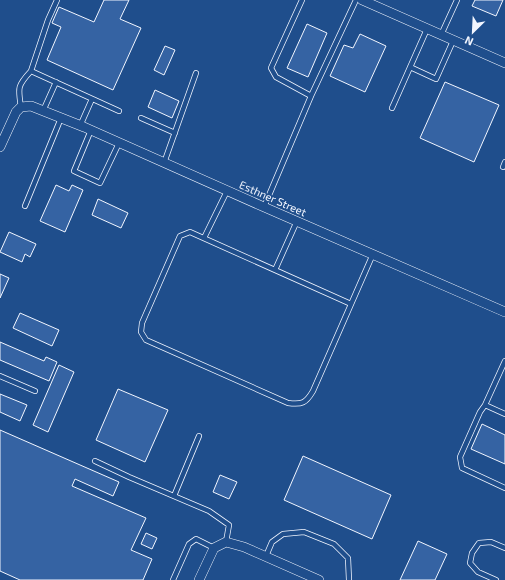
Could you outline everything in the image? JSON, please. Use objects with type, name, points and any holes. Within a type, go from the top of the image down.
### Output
[{"type":"street","points":[[362,0],[505,63]]},
{"type":"street","points":[[0,147],[16,112],[26,106]]},
{"type":"street","name":"Esthner Street","points":[[26,106],[43,111],[119,142],[297,222],[505,312]]},
{"type":"street","points":[[199,580],[220,545],[244,547],[319,580]]},
{"type":"lane","points":[[26,106],[18,90],[21,83],[31,72],[48,20],[57,0]]},
{"type":"lane","points":[[302,0],[271,68],[276,77],[311,96]]},
{"type":"lane","points":[[264,207],[311,96],[356,0]]},
{"type":"lane","points":[[441,35],[456,0]]},
{"type":"lane","points":[[392,108],[427,29]]},
{"type":"lane","points":[[410,67],[436,78],[453,40]]},
{"type":"lane","points":[[31,72],[119,111]]},
{"type":"lane","points":[[164,163],[196,73]]},
{"type":"lane","points":[[43,111],[56,82]]},
{"type":"lane","points":[[80,126],[92,99]]},
{"type":"lane","points":[[25,206],[61,118]]},
{"type":"lane","points":[[142,118],[175,133]]},
{"type":"lane","points":[[91,130],[74,171],[100,183],[119,142]]},
{"type":"lane","points":[[204,238],[227,191]]},
{"type":"lane","points":[[275,270],[297,222]]},
{"type":"lane","points":[[351,304],[190,232],[180,236],[142,323],[141,332],[146,340],[288,403],[298,405],[308,400],[313,391],[373,254]]},
{"type":"lane","points":[[505,361],[460,457],[462,468],[505,488]]},
{"type":"lane","points":[[0,376],[35,391]]},
{"type":"lane","points":[[485,405],[505,414]]},
{"type":"lane","points":[[174,496],[199,436]]},
{"type":"lane","points":[[95,461],[209,511],[229,525],[220,545],[196,538],[189,544],[173,580]]},
{"type":"lane","points":[[266,556],[272,542],[283,534],[304,532],[334,544],[348,558],[349,580]]},
{"type":"lane","points":[[496,580],[478,572],[470,563],[472,553],[480,543],[491,542],[505,548]]},
{"type":"building","points":[[104,0],[129,0],[120,19],[141,28],[113,90],[47,60],[61,27],[52,23],[59,7],[94,22]]},
{"type":"building","points":[[475,0],[503,0],[496,16],[472,6]]},
{"type":"building","points":[[307,24],[327,33],[308,77],[287,68]]},
{"type":"building","points":[[360,34],[386,46],[365,92],[330,76],[344,45],[353,48]]},
{"type":"building","points":[[165,46],[175,50],[164,75],[154,70]]},
{"type":"building","points":[[445,82],[499,105],[474,162],[420,138]]},
{"type":"building","points":[[155,90],[179,101],[172,118],[148,107]]},
{"type":"building","points":[[56,185],[69,191],[72,185],[83,190],[65,232],[40,221]]},
{"type":"building","points":[[98,199],[128,213],[121,228],[92,215]]},
{"type":"building","points":[[9,232],[36,244],[30,257],[25,254],[22,262],[0,252]]},
{"type":"building","points":[[0,274],[9,278],[0,298]]},
{"type":"building","points":[[20,313],[59,330],[52,346],[13,328]]},
{"type":"building","points":[[0,342],[44,361],[46,357],[57,362],[49,381],[0,360]]},
{"type":"building","points":[[59,365],[74,372],[48,432],[33,425]]},
{"type":"building","points":[[118,389],[168,410],[145,462],[96,440]]},
{"type":"building","points":[[0,394],[27,405],[20,421],[0,412]]},
{"type":"building","points":[[482,424],[505,435],[505,464],[471,449]]},
{"type":"building","points":[[0,430],[119,482],[113,496],[75,479],[72,486],[146,518],[131,550],[152,559],[143,580],[20,580],[0,571]]},
{"type":"building","points":[[303,456],[391,495],[372,539],[284,500]]},
{"type":"building","points":[[220,475],[237,482],[229,499],[213,492]]},
{"type":"building","points":[[146,533],[157,538],[152,549],[141,544]]},
{"type":"building","points":[[418,541],[447,554],[435,580],[400,580]]}]
